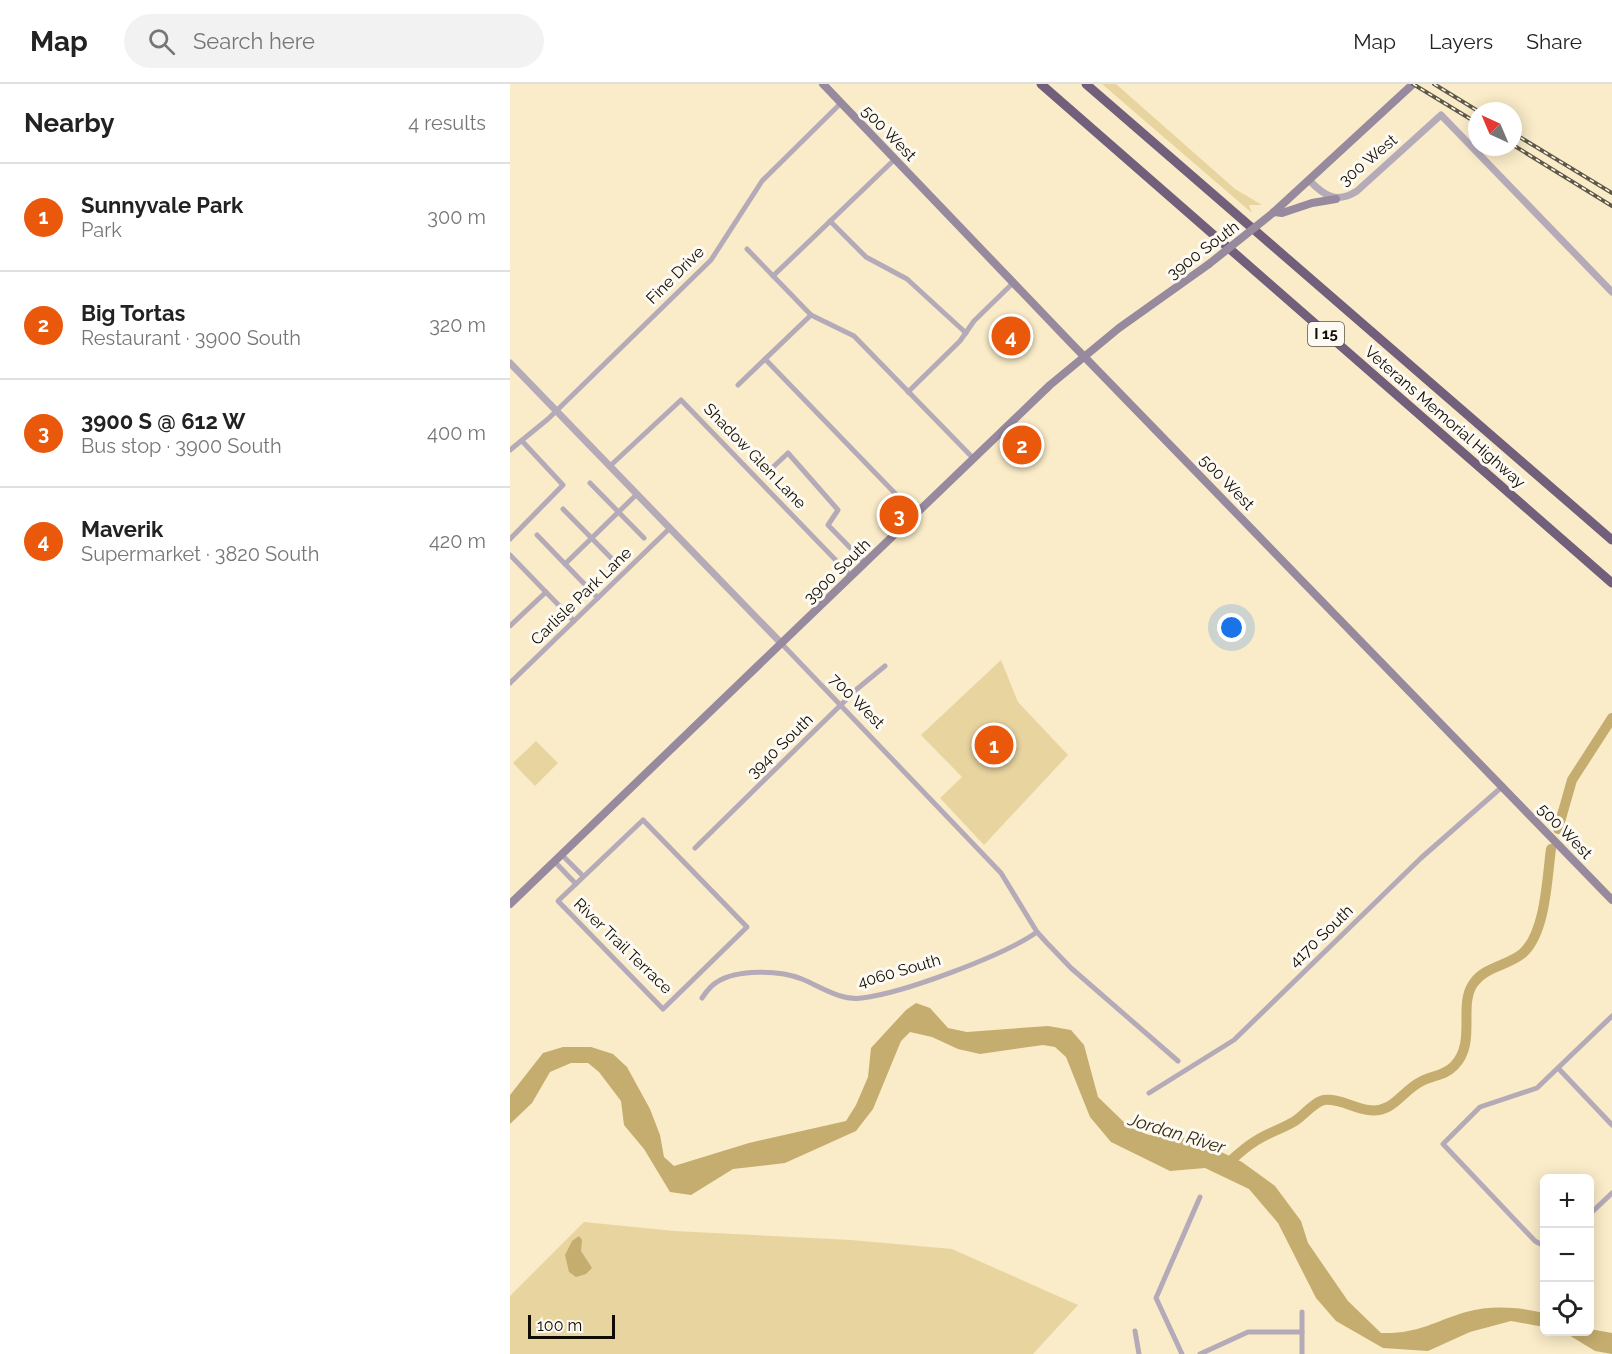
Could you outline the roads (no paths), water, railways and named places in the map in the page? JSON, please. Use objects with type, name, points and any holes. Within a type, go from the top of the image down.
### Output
[{"type":"highway","name":"Veterans Memorial Highway","points":[[1041,84],[1612,583]]},
{"type":"highway","name":"Veterans Memorial Highway","points":[[1086,84],[1331,299],[1612,540]]},
{"type":"main road","name":"500 West","points":[[823,84],[1612,900]]},
{"type":"main road","name":"3900 South","points":[[510,904],[973,458],[1084,356],[1209,264],[1274,212],[1413,84]]},
{"type":"main road","points":[[1274,212],[1291,211],[1312,202],[1336,199]]},
{"type":"street","name":"Fine Drive","points":[[510,450],[556,411],[711,260],[754,190],[841,104]]},
{"type":"street","name":"300 West","points":[[1309,180],[1326,195],[1336,199],[1357,191],[1441,115],[1612,292]]},
{"type":"street","points":[[773,276],[895,159]]},
{"type":"street","points":[[830,221],[866,257],[913,283],[966,333]]},
{"type":"street","points":[[747,249],[811,315],[854,336],[973,458]]},
{"type":"street","points":[[908,392],[1014,282]]},
{"type":"street","points":[[738,385],[811,315]]},
{"type":"street","points":[[765,359],[915,514]]},
{"type":"street","name":"700 West","points":[[510,363],[842,705],[1001,873],[1037,932],[1071,968],[1178,1061]]},
{"type":"street","name":"Shadow Glen Lane","points":[[610,466],[681,400],[851,576]]},
{"type":"street","points":[[510,539],[562,485],[522,441]]},
{"type":"street","points":[[770,470],[788,453],[838,510],[828,525],[865,563]]},
{"type":"street","points":[[590,483],[644,538]]},
{"type":"street","points":[[565,564],[637,494]]},
{"type":"street","points":[[563,509],[617,564]]},
{"type":"street","name":"Carlisle Park Lane","points":[[510,683],[670,528]]},
{"type":"street","points":[[537,535],[598,598]]},
{"type":"street","points":[[510,555],[574,621]]},
{"type":"street","points":[[510,626],[546,592]]},
{"type":"street","name":"3940 South","points":[[695,848],[885,666]]},
{"type":"street","name":"4170 South","points":[[1149,1093],[1234,1040],[1421,858],[1503,786]]},
{"type":"street","name":"River Trail Terrace","points":[[576,884],[558,901],[663,1009],[747,927],[643,820],[583,876]]},
{"type":"street","points":[[554,861],[576,884],[583,876],[561,854]]},
{"type":"street","name":"4060 South","points":[[702,998],[719,980],[735,974],[760,974],[790,975],[842,996],[861,998],[900,989],[1014,947],[1037,932]]},
{"type":"street","points":[[1540,1244],[1443,1144],[1476,1109],[1531,1091],[1612,1016]]},
{"type":"street","points":[[1558,1068],[1612,1125]]},
{"type":"street","points":[[1594,1210],[1612,1193]]},
{"type":"street","points":[[1182,1354],[1156,1298],[1200,1197]]},
{"type":"street","points":[[1302,1312],[1302,1354]]},
{"type":"street","points":[[1135,1331],[1139,1354]]},
{"type":"street","points":[[1200,1354],[1248,1332],[1302,1332]]},
{"type":"waterway","points":[[1558,829],[1572,780],[1612,718]]},
{"type":"waterway","name":"Jordan River","points":[[1226,1165],[1250,1144],[1295,1121],[1320,1101],[1335,1100],[1368,1110],[1385,1108],[1415,1085],[1446,1072],[1454,1066],[1465,1047],[1467,1003],[1473,984],[1484,973],[1523,953],[1537,932],[1544,904],[1551,849]]},
{"type":"railway","points":[[1413,84],[1468,118]]},
{"type":"railway","points":[[1434,84],[1468,105]]},
{"type":"railway","points":[[1522,138],[1612,193]]},
{"type":"railway","points":[[1522,151],[1612,206]]},
{"type":"place","name":"Maverik","points":[[1011,336]]},
{"type":"place","name":"Big Tortas","points":[[1022,445]]},
{"type":"place","name":"3900 S @ 612 W","points":[[899,515]]},
{"type":"place","name":"Sunnyvale Park","points":[[994,745]]}]
